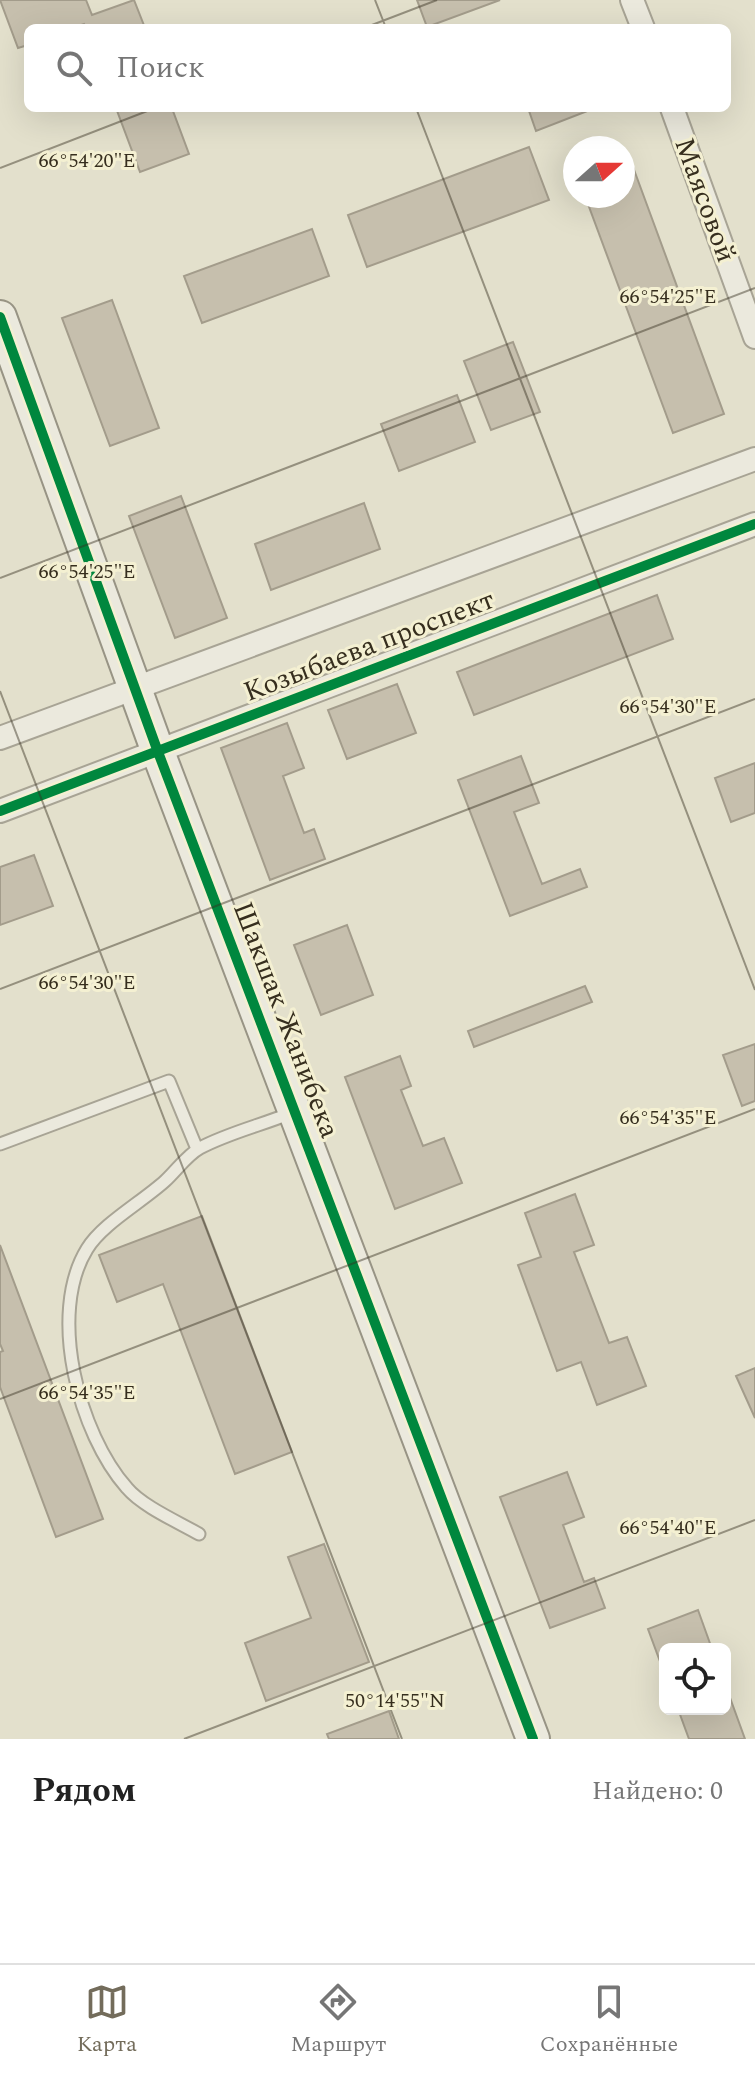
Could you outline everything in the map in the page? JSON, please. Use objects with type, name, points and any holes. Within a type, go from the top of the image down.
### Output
[{"type":"street","points":[[632,0],[641,24]]},
{"type":"street","name":"Маясовой","points":[[673,112],[755,337]]},
{"type":"street","name":"Шакшак Жанибека","points":[[0,317],[6,355],[135,686],[533,1739]]},
{"type":"street","name":"Козыбаева проспект","points":[[0,738],[755,459]]},
{"type":"street","name":"Козыбаева проспект","points":[[0,811],[755,524]]},
{"type":"lane","points":[[0,1144],[169,1081],[197,1149]]},
{"type":"lane","points":[[199,1534],[129,1491],[104,1458],[78,1391],[70,1354],[68,1311],[76,1272],[87,1248],[104,1229],[153,1192],[197,1149],[296,1112]]},
{"type":"building","points":[[0,0],[86,0],[92,15],[134,0],[143,24],[24,24],[24,46],[18,48]]},
{"type":"building","points":[[417,0],[500,0],[435,24],[426,24]]},
{"type":"building","points":[[118,112],[173,112],[189,154],[140,172]]},
{"type":"building","points":[[529,112],[585,112],[536,131]]},
{"type":"building","points":[[529,147],[549,200],[367,267],[348,215]]},
{"type":"building","points":[[635,172],[724,414],[673,433],[589,208],[635,208]]},
{"type":"building","points":[[312,229],[329,276],[202,323],[184,276]]},
{"type":"building","points":[[112,300],[159,428],[110,446],[62,318]]},
{"type":"building","points":[[513,342],[540,412],[491,430],[464,361]]},
{"type":"building","points":[[457,395],[475,442],[399,471],[381,424]]},
{"type":"building","points":[[181,496],[227,618],[175,638],[129,516]]},
{"type":"building","points":[[364,503],[380,549],[271,590],[255,544]]},
{"type":"building","points":[[657,595],[673,639],[474,715],[457,672]]},
{"type":"building","points":[[397,684],[416,733],[347,759],[328,710]]},
{"type":"building","points":[[287,723],[304,768],[283,776],[304,833],[314,829],[325,859],[270,880],[221,748]]},
{"type":"building","points":[[521,756],[539,803],[514,812],[542,884],[580,869],[587,887],[510,916],[458,780]]},
{"type":"building","points":[[755,763],[755,813],[731,822],[715,778]]},
{"type":"building","points":[[34,855],[53,906],[0,925],[0,867]]},
{"type":"building","points":[[347,925],[373,995],[321,1015],[294,945]]},
{"type":"building","points":[[585,986],[592,1002],[474,1047],[468,1031]]},
{"type":"building","points":[[755,1044],[755,1101],[742,1106],[723,1055]]},
{"type":"building","points":[[400,1056],[411,1086],[401,1090],[423,1146],[444,1138],[462,1183],[395,1209],[345,1077]]},
{"type":"building","points":[[575,1194],[594,1245],[574,1252],[609,1343],[627,1337],[646,1386],[597,1405],[581,1362],[557,1371],[518,1265],[541,1257],[525,1213]]},
{"type":"building","points":[[202,1216],[292,1452],[235,1474],[163,1284],[117,1302],[99,1255]]},
{"type":"building","points":[[0,1245],[103,1519],[56,1537],[0,1387],[0,1352],[3,1351],[0,1344]]},
{"type":"building","points":[[755,1368],[755,1418],[736,1376]]},
{"type":"building","points":[[567,1472],[584,1517],[563,1525],[584,1582],[594,1578],[605,1608],[550,1628],[500,1497]]},
{"type":"building","points":[[324,1544],[369,1662],[266,1701],[245,1643],[311,1618],[288,1557]]},
{"type":"building","points":[[698,1610],[710,1643],[659,1643],[659,1659],[648,1629]]},
{"type":"building","points":[[731,1700],[745,1739],[689,1739],[680,1715],[731,1715]]},
{"type":"building","points":[[389,1711],[399,1739],[329,1739],[327,1734]]},
{"type":"cycle path","points":[[0,317],[158,752],[533,1739]]},
{"type":"cycle path","points":[[0,811],[755,524]]}]
